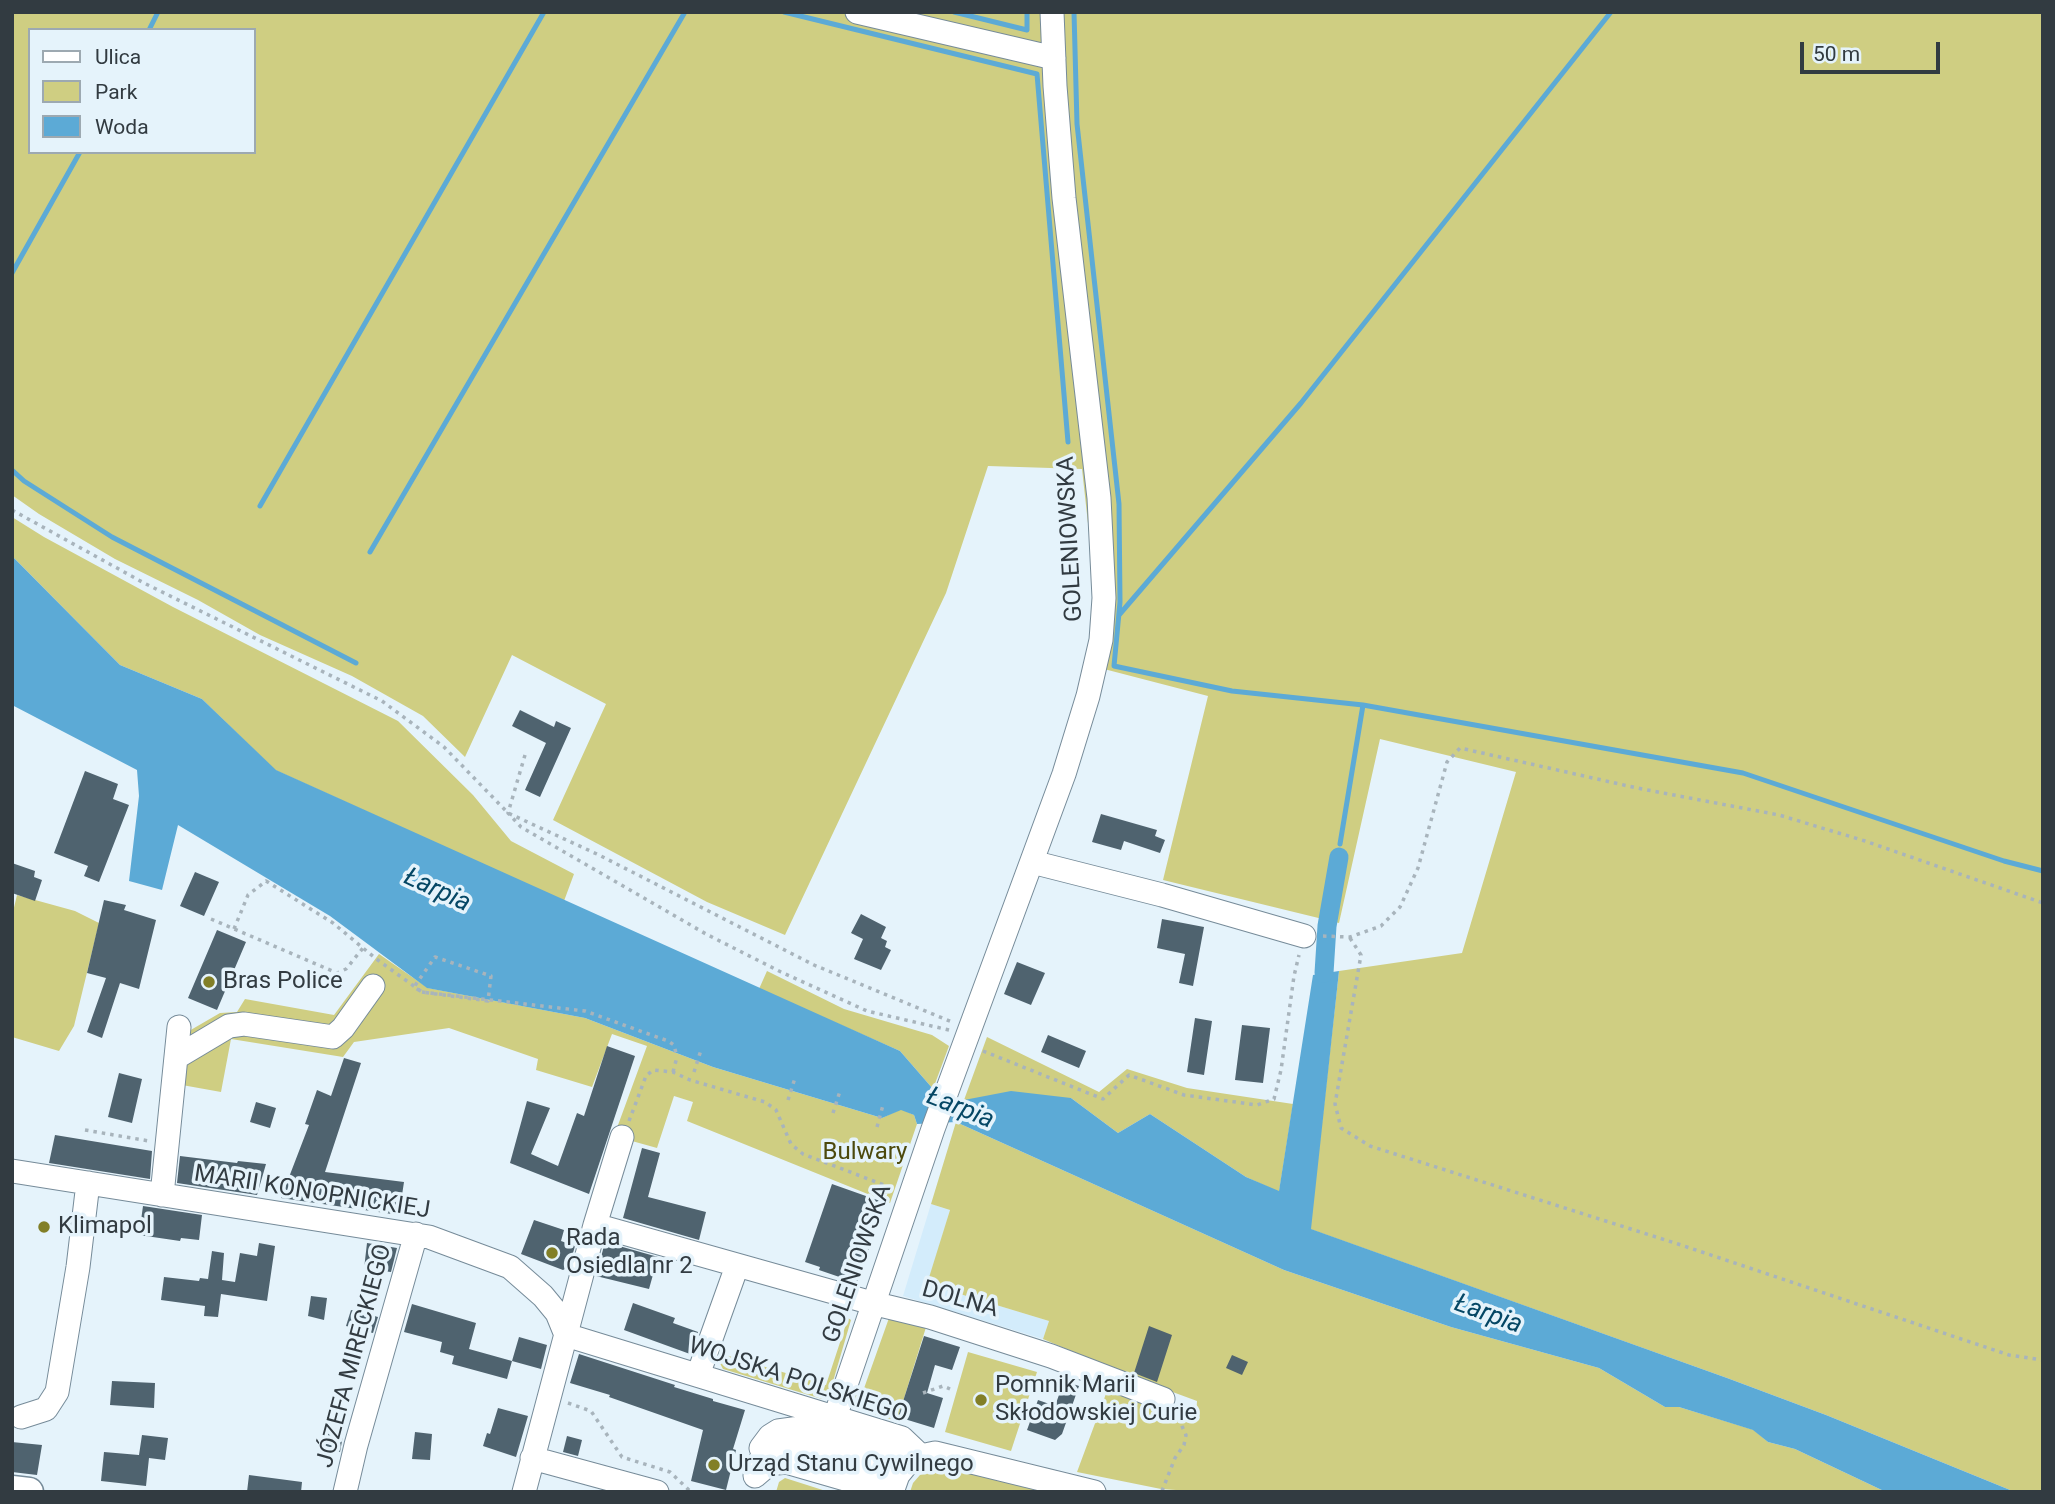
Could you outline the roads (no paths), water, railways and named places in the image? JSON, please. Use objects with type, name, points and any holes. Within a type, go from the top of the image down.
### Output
[{"type":"main road","points":[[12,1490],[29,1492]]},
{"type":"street","points":[[857,12],[1054,58]]},
{"type":"street","name":"GOLENIOWSKA","points":[[835,1417],[933,1129],[1063,774],[1088,696],[1101,640],[1104,598],[1099,498],[1064,198],[1052,12]]},
{"type":"street","points":[[1032,862],[1162,895],[1304,936]]},
{"type":"street","points":[[177,1057],[229,1026],[244,1024],[333,1037],[343,1028],[373,986]]},
{"type":"street","points":[[162,1195],[179,1027]]},
{"type":"street","points":[[524,1492],[595,1225],[622,1138]]},
{"type":"street","name":"MARII KONOPNICKIEJ","points":[[12,1171],[416,1234],[510,1267],[557,1312],[566,1335]]},
{"type":"street","points":[[21,1418],[46,1409],[57,1392],[78,1267],[88,1183]]},
{"type":"street","name":"DOLNA","points":[[595,1225],[930,1317],[1051,1356],[1163,1399]]},
{"type":"street","name":"JÓZEFA MIRECKIEGO","points":[[345,1492],[416,1234]]},
{"type":"street","points":[[698,1375],[737,1266]]},
{"type":"street","name":"WOJSKA POLSKIEGO","points":[[566,1335],[902,1438],[903,1475],[945,1455],[1094,1492]]},
{"type":"street","points":[[756,1471],[773,1398]]},
{"type":"street","points":[[756,1471],[770,1436],[778,1431],[800,1427],[903,1475]]},
{"type":"street","points":[[532,1458],[644,1490]]},
{"type":"street","points":[[756,1471],[756,1474],[769,1464],[786,1462],[903,1475]]},
{"type":"water","name":"Łarpia","points":[[12,556],[120,665],[202,699],[276,770],[900,1051],[933,1089],[964,1100],[1011,1091],[1071,1098],[1118,1133],[1150,1114],[1246,1177],[1279,1191],[1313,975],[1339,971],[1311,1229],[1727,1378],[2015,1492],[1886,1492],[1795,1449],[1768,1442],[1753,1430],[1679,1407],[1665,1407],[1599,1368],[1451,1327],[1284,1270],[956,1122],[917,1124],[914,1115],[901,1110],[882,1118],[713,1067],[585,1018],[427,988],[330,916],[178,825],[162,890],[129,881],[139,796],[137,770],[12,705]]},
{"type":"waterway","points":[[150,28],[158,12]]},
{"type":"waterway","points":[[260,506],[544,12]]},
{"type":"waterway","points":[[370,552],[685,12]]},
{"type":"waterway","points":[[784,12],[1037,74],[1068,442]]},
{"type":"waterway","points":[[954,12],[1027,30],[1027,12]]},
{"type":"waterway","points":[[1074,12],[1077,124],[1119,504],[1120,602],[1114,666],[1232,691],[1363,705],[1340,844]]},
{"type":"waterway","points":[[1119,615],[1301,403],[1611,12]]},
{"type":"waterway","points":[[12,273],[79,154]]},
{"type":"waterway","points":[[12,470],[24,481],[112,537],[356,663]]},
{"type":"waterway","points":[[1363,705],[1743,773],[2004,861],[2043,871]]},
{"type":"waterway","points":[[1324,973],[1327,926],[1339,857]]},
{"type":"place","name":"Bras Police","points":[[209,982]]},
{"type":"place","name":"Klimapol","points":[[44,1227]]},
{"type":"place","name":"Rada Osiedla nr 2","points":[[552,1253]]},
{"type":"place","name":"Pomnik Marii Skłodowskiej Curie","points":[[981,1400]]},
{"type":"place","name":"Urząd Stanu Cywilnego","points":[[714,1465]]},
{"type":"park label","name":"Bulwary","points":[[865,1153]]}]
